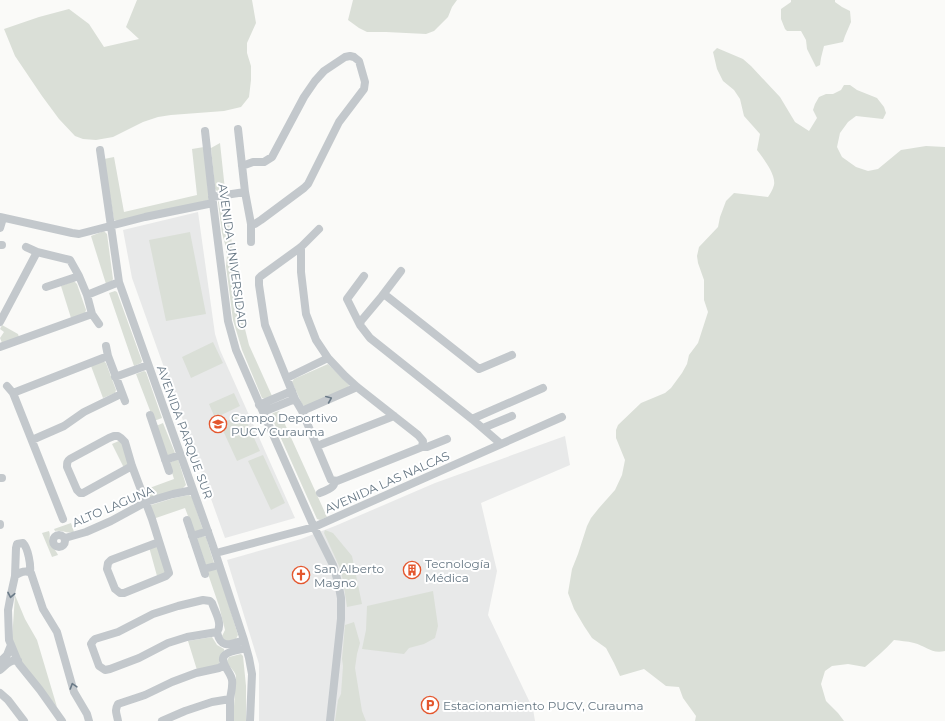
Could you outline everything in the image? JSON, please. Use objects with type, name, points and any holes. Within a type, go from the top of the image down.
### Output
[{"type":"street","points":[[242,166],[253,162],[264,162],[272,157],[304,97],[324,71],[350,56],[359,61],[365,82],[364,89],[339,122],[308,184],[261,220],[255,224],[251,224]]},
{"type":"street","points":[[238,129],[245,192],[251,224],[251,242]]},
{"type":"street","name":"AVENIDA UNIVERSIDAD","points":[[205,131],[212,200],[228,321],[236,350],[314,527],[333,565],[338,582],[341,598],[341,619],[330,721]]},
{"type":"street","name":"AVENIDA PARQUE SUR","points":[[100,150],[119,282],[216,553],[245,644],[252,674],[250,721]]},
{"type":"street","points":[[0,228],[2,218],[80,234],[245,192]]},
{"type":"street","points":[[319,229],[301,247],[261,276],[259,278],[259,285],[265,325],[295,399],[302,411],[331,480],[337,482],[422,446],[427,447],[447,439]]},
{"type":"street","points":[[26,247],[37,252],[70,260],[87,295],[92,314],[99,324]]},
{"type":"street","points":[[301,247],[301,272],[306,314],[316,340],[328,358],[357,387],[418,435],[423,441],[422,446]]},
{"type":"street","points":[[0,322],[37,252]]},
{"type":"street","points":[[360,325],[361,321],[401,271]]},
{"type":"street","points":[[46,287],[78,276]]},
{"type":"street","points":[[364,276],[347,299],[360,325],[370,338],[501,444]]},
{"type":"street","points":[[87,295],[119,282]]},
{"type":"street","points":[[382,296],[384,294],[478,370],[512,355]]},
{"type":"street","points":[[0,348],[92,314]]},
{"type":"street","points":[[32,440],[64,426],[84,412],[123,397],[108,356],[106,346]]},
{"type":"street","points":[[13,394],[108,356]]},
{"type":"street","points":[[287,378],[328,358]]},
{"type":"street","points":[[115,377],[148,365]]},
{"type":"street","points":[[7,386],[13,394],[63,519]]},
{"type":"street","points":[[302,411],[357,387]]},
{"type":"street","points":[[472,419],[543,388]]},
{"type":"street","points":[[261,408],[292,391]]},
{"type":"street","points":[[261,408],[295,399]]},
{"type":"street","points":[[150,416],[169,471]]},
{"type":"street","points":[[317,446],[394,416]]},
{"type":"street","points":[[483,428],[512,416]]},
{"type":"street","name":"AVENIDA LAS NALCAS","points":[[216,553],[314,527],[562,417]]},
{"type":"street","points":[[153,424],[168,419]]},
{"type":"street","points":[[132,466],[83,493],[80,493],[77,490],[67,464],[70,459],[114,436],[118,436],[125,442],[132,466],[146,502],[159,542],[169,573],[168,575],[124,593],[116,591],[108,569],[108,563],[111,560],[159,542]]},
{"type":"street","points":[[166,460],[180,455]]},
{"type":"street","points":[[320,493],[332,487],[334,485],[334,481]]},
{"type":"street","name":"ALTO LAGUNA","points":[[65,538],[86,532],[104,524],[146,502],[172,494],[193,490]]},
{"type":"street","points":[[187,520],[204,571],[220,565]]},
{"type":"street","points":[[192,536],[208,531]]},
{"type":"street","points":[[62,721],[18,661],[9,640],[8,610],[16,576],[16,548],[19,543],[23,543],[26,546],[30,572],[44,609],[57,632],[74,692],[87,714],[89,721]]},
{"type":"street","points":[[16,576],[20,573],[30,572]]},
{"type":"street","points":[[217,632],[187,636],[168,643],[139,658],[105,670],[99,666],[91,644],[92,640],[118,632],[153,614],[203,600],[210,601],[212,603],[220,627],[217,632],[219,640],[223,644],[245,644]]},
{"type":"street","points":[[230,721],[232,681],[230,674],[224,665],[223,659],[225,655],[245,644]]},
{"type":"street","points":[[0,662],[7,655],[11,645]]},
{"type":"street","points":[[0,670],[9,662],[14,660],[18,661]]},
{"type":"street","points":[[118,721],[116,708],[118,704],[145,695],[172,682],[196,673],[219,668],[224,665]]},
{"type":"street","points":[[0,693],[8,700],[24,721]]},
{"type":"street","points":[[162,721],[212,702],[230,699]]},
{"type":"shaded area","points":[[137,0],[252,0],[256,23],[247,43],[247,53],[251,66],[249,97],[241,107],[224,111],[158,117],[143,122],[113,137],[96,140],[83,139],[75,136],[59,119],[15,56],[4,29],[69,9],[89,24],[104,47],[139,39],[126,27]]},
{"type":"shaded area","points":[[353,0],[457,0],[448,17],[434,31],[426,34],[367,32],[348,20]]},
{"type":"shaded area","points":[[791,0],[835,0],[835,2],[850,11],[851,22],[843,42],[824,46],[820,65],[816,67],[807,49],[806,40],[801,31],[787,31],[781,19],[781,9],[791,2]]},
{"type":"shaded area","points":[[717,48],[743,59],[751,66],[780,97],[795,122],[809,131],[817,118],[813,110],[819,97],[826,94],[833,94],[841,90],[844,85],[850,85],[857,90],[877,98],[884,107],[886,113],[883,119],[856,116],[848,122],[840,133],[837,147],[842,157],[856,167],[868,171],[878,169],[901,150],[926,146],[945,147],[945,651],[940,652],[918,644],[894,640],[884,651],[865,667],[848,664],[832,666],[825,671],[821,684],[826,701],[844,721],[695,721],[696,716],[683,698],[679,687],[666,686],[644,669],[620,676],[606,648],[592,638],[584,626],[574,609],[568,593],[572,569],[587,526],[591,518],[615,490],[622,475],[625,460],[616,438],[616,430],[618,425],[641,403],[665,393],[671,388],[682,373],[687,364],[689,355],[698,343],[708,312],[704,300],[704,280],[697,256],[699,247],[718,227],[726,201],[734,193],[768,197],[774,185],[771,171],[757,150],[760,134],[744,116],[740,99],[734,90],[723,81],[717,69],[713,52]]},
{"type":"shaded area","points":[[220,143],[225,190],[218,192],[215,189],[211,148]]},
{"type":"shaded area","points":[[204,147],[209,200],[117,221],[114,220],[104,159],[114,157],[124,212],[197,195],[192,149]]},
{"type":"shaded area","points":[[226,200],[242,317],[249,345],[272,396],[265,399],[262,398],[242,350],[233,320],[226,266],[227,256],[218,202]]},
{"type":"shaded area","name":"Campo Deportivo PUCV Curauma","points":[[198,212],[215,334],[220,350],[295,518],[225,538],[132,278],[123,230]]},
{"type":"shaded area","points":[[104,231],[107,234],[113,279],[106,284],[91,236]]},
{"type":"shaded area","points":[[190,232],[206,314],[166,321],[149,240]]},
{"type":"shaded area","points":[[74,281],[77,284],[86,310],[85,313],[71,318],[61,286]]},
{"type":"shaded area","points":[[115,291],[117,292],[142,361],[134,366],[109,293]]},
{"type":"shaded area","points":[[2,325],[18,334],[19,337],[2,343],[0,338],[4,332],[0,329]]},
{"type":"shaded area","points":[[213,342],[223,363],[191,378],[182,357]]},
{"type":"shaded area","points":[[103,361],[106,363],[116,390],[115,393],[103,398],[91,366]]},
{"type":"shaded area","points":[[328,364],[349,385],[348,389],[305,407],[302,404],[292,382],[294,379]]},
{"type":"shaded area","points":[[144,371],[146,372],[162,418],[154,421],[136,374]]},
{"type":"shaded area","points":[[234,393],[240,406],[215,418],[209,404]]},
{"type":"shaded area","points":[[279,411],[327,517],[320,520],[317,519],[271,416],[273,413]]},
{"type":"shaded area","points":[[243,414],[260,451],[237,461],[220,424]]},
{"type":"shaded area","points":[[163,423],[175,453],[167,457],[156,426]]},
{"type":"shaded area","points":[[565,436],[570,465],[481,503],[497,571],[488,615],[533,709],[535,721],[259,721],[259,664],[227,560],[301,539],[435,483]]},
{"type":"shaded area","points":[[121,440],[130,465],[124,468],[112,444]]},
{"type":"shaded area","points":[[263,455],[285,503],[271,510],[248,461]]},
{"type":"shaded area","points":[[178,459],[186,485],[183,488],[149,498],[147,497],[144,490],[174,479],[169,463]]},
{"type":"shaded area","points":[[189,495],[192,497],[203,530],[194,532],[185,508],[153,519],[151,505]]},
{"type":"shaded area","points":[[71,523],[74,532],[69,533],[55,531],[54,529]]},
{"type":"shaded area","points":[[325,530],[333,533],[352,556],[362,604],[347,607],[340,568],[324,533]]},
{"type":"shaded area","points":[[49,531],[50,542],[58,555],[52,557],[42,533]]},
{"type":"shaded area","points":[[204,536],[206,537],[214,563],[206,566],[197,539]]},
{"type":"shaded area","points":[[149,547],[158,547],[166,572],[157,576]]},
{"type":"shaded area","points":[[215,569],[218,570],[238,635],[236,639],[225,642],[222,636],[225,630],[219,606],[207,571]]},
{"type":"shaded area","points":[[433,591],[438,626],[435,638],[424,644],[409,648],[404,654],[362,649],[366,630],[367,606]]},
{"type":"shaded area","points":[[15,595],[25,619],[37,640],[57,707],[21,662],[12,640]]},
{"type":"shaded area","points":[[354,622],[360,643],[355,668],[362,711],[366,721],[335,721],[338,700],[341,694],[345,625]]},
{"type":"shaded area","points":[[212,637],[217,645],[224,649],[224,653],[220,657],[219,664],[197,670],[188,641]]},
{"type":"shaded area","points":[[241,654],[243,656],[246,686],[246,721],[233,721],[236,676],[227,661],[229,657]]},
{"type":"place","name":"Campo Deportivo PUCV Curauma","points":[[218,424]]},
{"type":"place","name":"Tecnología Médica","points":[[412,570]]},
{"type":"place","name":"San Alberto Magno","points":[[301,575]]},
{"type":"place","name":"Estacionamiento PUCV, Curauma","points":[[430,705]]}]
